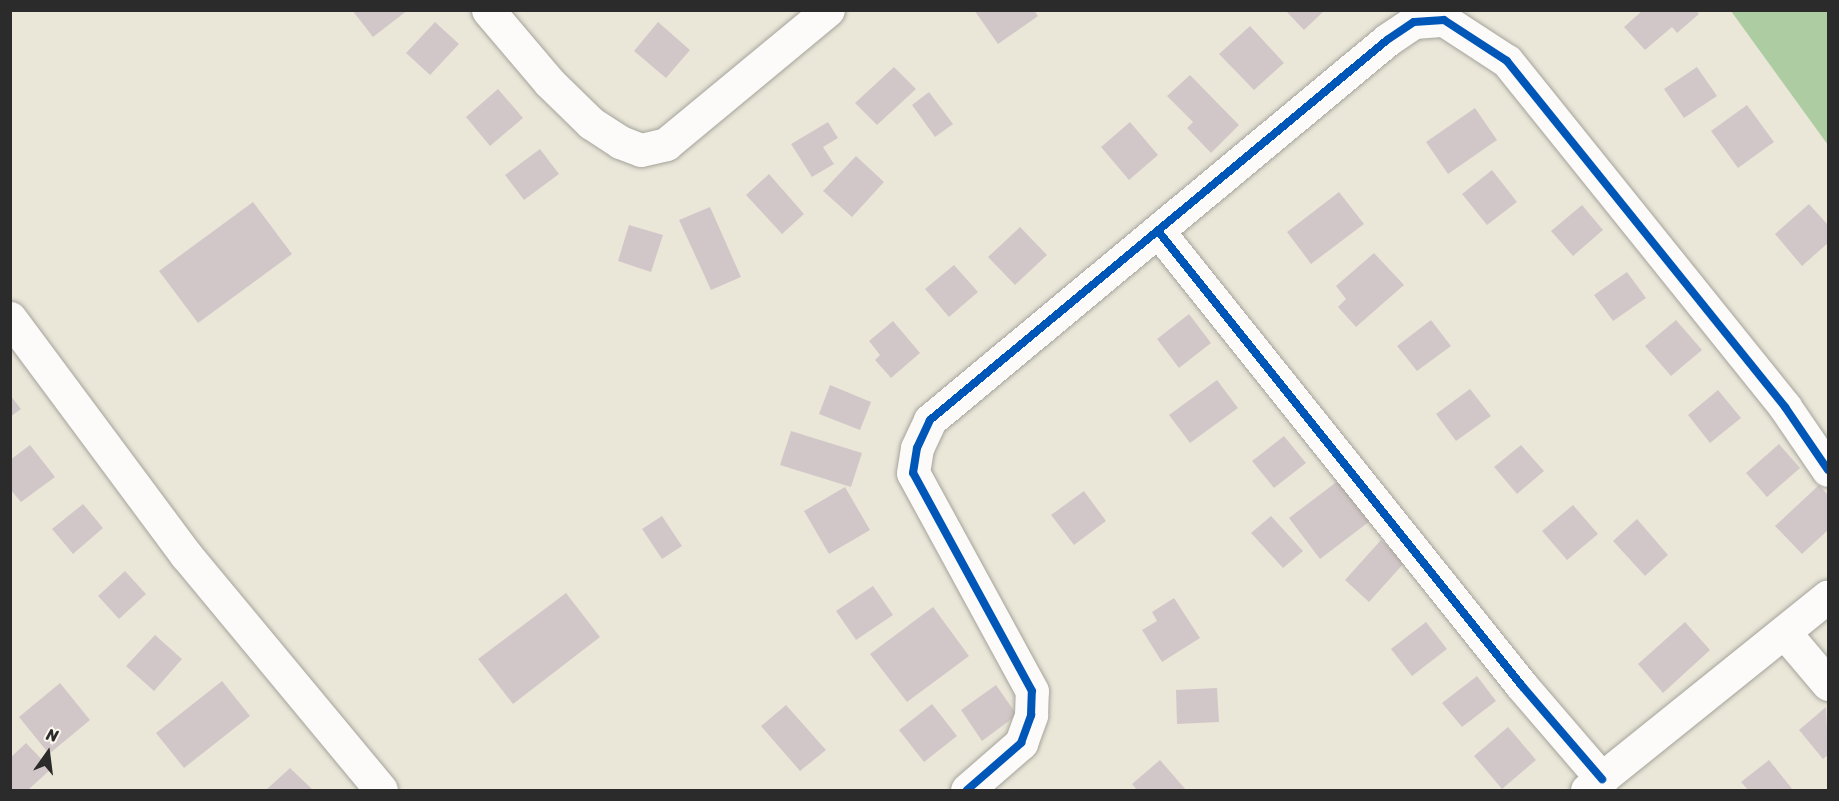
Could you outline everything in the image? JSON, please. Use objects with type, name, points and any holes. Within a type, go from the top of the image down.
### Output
[{"type":"street","points":[[488,10],[549,82],[591,123],[620,142],[641,150],[666,144],[828,10]]},
{"type":"street","points":[[967,790],[1021,743],[1032,715],[1032,691],[913,473],[917,448],[930,420],[1387,40],[1414,22],[1444,20],[1507,62],[1785,406],[1828,470]]},
{"type":"street","points":[[1158,231],[1522,686],[1595,785],[1828,596]]},
{"type":"street","points":[[10,318],[186,555],[381,790]]},
{"type":"street","points":[[1784,632],[1828,684]]},
{"type":"green space","points":[[1731,11],[1828,11],[1828,145]]},
{"type":"building","points":[[352,10],[408,10],[373,37]]},
{"type":"building","points":[[974,10],[1034,10],[1038,16],[998,44]]},
{"type":"building","points":[[1285,10],[1325,10],[1304,30]]},
{"type":"building","points":[[1643,10],[1696,10],[1699,14],[1677,33],[1672,27],[1645,50],[1624,27]]},
{"type":"building","points":[[435,22],[459,44],[430,75],[406,53]]},
{"type":"building","points":[[658,22],[690,50],[666,78],[634,51]]},
{"type":"building","points":[[1250,26],[1284,63],[1254,90],[1219,54]]},
{"type":"building","points":[[894,67],[916,89],[877,125],[855,103]]},
{"type":"building","points":[[1697,67],[1717,96],[1684,118],[1664,89]]},
{"type":"building","points":[[1190,75],[1239,125],[1211,153],[1187,128],[1193,122],[1167,96]]},
{"type":"building","points":[[498,89],[523,118],[490,146],[466,117]]},
{"type":"building","points":[[929,92],[953,124],[935,137],[912,105]]},
{"type":"building","points":[[1747,105],[1774,142],[1738,168],[1711,131]]},
{"type":"building","points":[[1475,108],[1497,140],[1448,174],[1426,142]]},
{"type":"building","points":[[828,122],[838,138],[823,147],[834,164],[812,177],[791,144]]},
{"type":"building","points":[[1130,122],[1158,155],[1129,180],[1101,147]]},
{"type":"building","points":[[540,149],[559,174],[524,200],[505,175]]},
{"type":"building","points":[[856,156],[884,182],[852,217],[823,191]]},
{"type":"building","points":[[1492,170],[1517,202],[1487,225],[1462,194]]},
{"type":"building","points":[[769,174],[804,214],[782,234],[746,195]]},
{"type":"building","points":[[1339,192],[1364,224],[1311,264],[1287,232]]},
{"type":"building","points":[[253,202],[292,254],[198,323],[159,271]]},
{"type":"building","points":[[1809,204],[1828,225],[1828,243],[1802,266],[1775,234]]},
{"type":"building","points":[[1582,205],[1603,230],[1573,256],[1551,231]]},
{"type":"building","points":[[710,207],[741,277],[711,290],[679,220]]},
{"type":"building","points":[[629,225],[663,235],[651,272],[618,261]]},
{"type":"building","points":[[1020,227],[1047,255],[1015,285],[988,257]]},
{"type":"building","points":[[1374,253],[1404,285],[1356,327],[1338,307],[1346,299],[1336,286]]},
{"type":"building","points":[[954,265],[978,292],[949,317],[925,289]]},
{"type":"building","points":[[1627,272],[1646,298],[1613,321],[1594,295]]},
{"type":"building","points":[[1189,314],[1211,343],[1179,368],[1157,339]]},
{"type":"building","points":[[1431,320],[1451,346],[1417,371],[1397,346]]},
{"type":"building","points":[[1676,320],[1702,350],[1671,376],[1645,346]]},
{"type":"building","points":[[893,321],[920,353],[891,378],[875,360],[880,355],[869,341]]},
{"type":"building","points":[[1217,380],[1238,408],[1190,443],[1169,415]]},
{"type":"building","points":[[830,385],[871,402],[860,430],[819,414]]},
{"type":"building","points":[[1470,389],[1491,416],[1456,441],[1436,414]]},
{"type":"building","points":[[1718,390],[1741,418],[1710,443],[1688,415]]},
{"type":"building","points":[[10,395],[21,409],[10,417]]},
{"type":"building","points":[[791,431],[862,453],[851,487],[780,465]]},
{"type":"building","points":[[1284,436],[1306,463],[1274,488],[1252,461]]},
{"type":"building","points":[[1779,444],[1800,468],[1767,497],[1746,473]]},
{"type":"building","points":[[30,445],[55,477],[21,502],[10,489],[10,460]]},
{"type":"building","points":[[1521,445],[1544,471],[1517,494],[1494,467]]},
{"type":"building","points":[[1343,477],[1374,518],[1320,559],[1289,518]]},
{"type":"building","points":[[1819,485],[1828,495],[1828,530],[1802,554],[1775,526]]},
{"type":"building","points":[[845,487],[870,530],[829,554],[804,511]]},
{"type":"building","points":[[1084,491],[1106,521],[1074,545],[1051,515]]},
{"type":"building","points":[[83,504],[103,528],[73,554],[52,529]]},
{"type":"building","points":[[1573,505],[1598,534],[1567,560],[1542,531]]},
{"type":"building","points":[[662,516],[682,546],[662,559],[642,529]]},
{"type":"building","points":[[1271,516],[1303,551],[1283,568],[1251,533]]},
{"type":"building","points":[[1637,519],[1668,555],[1645,576],[1613,541]]},
{"type":"building","points":[[1381,540],[1405,562],[1369,602],[1345,580]]},
{"type":"building","points":[[125,571],[146,594],[119,619],[98,596]]},
{"type":"building","points":[[873,586],[893,615],[856,640],[836,611]]},
{"type":"building","points":[[566,593],[600,637],[513,704],[478,659]]},
{"type":"building","points":[[1174,598],[1200,638],[1162,662],[1142,630],[1157,621],[1152,612]]},
{"type":"building","points":[[933,607],[969,656],[907,702],[870,654]]},
{"type":"building","points":[[1426,622],[1447,649],[1412,676],[1391,649]]},
{"type":"building","points":[[1685,622],[1710,650],[1663,693],[1638,664]]},
{"type":"building","points":[[155,635],[182,659],[154,691],[126,666]]},
{"type":"building","points":[[1477,676],[1496,701],[1462,727],[1442,703]]},
{"type":"building","points":[[222,681],[250,716],[184,768],[156,733]]},
{"type":"building","points":[[60,683],[90,720],[49,754],[19,717]]},
{"type":"building","points":[[996,685],[1017,715],[982,741],[961,710]]},
{"type":"building","points":[[1217,688],[1219,722],[1177,724],[1176,690]]},
{"type":"building","points":[[932,704],[957,736],[924,762],[899,730]]},
{"type":"building","points":[[786,705],[826,750],[800,771],[761,726]]},
{"type":"building","points":[[1826,707],[1828,755],[1823,759],[1799,730]]},
{"type":"building","points":[[1508,727],[1536,760],[1502,789],[1474,756]]},
{"type":"building","points":[[26,743],[51,769],[28,790],[11,790],[10,758]]},
{"type":"building","points":[[1160,760],[1186,790],[1137,790],[1132,784]]},
{"type":"building","points":[[1769,760],[1793,790],[1748,790],[1741,782]]},
{"type":"building","points":[[290,768],[313,790],[266,790]]},
{"type":"cycle path","points":[[967,790],[1021,743],[1031,715],[1032,691],[913,473],[917,448],[930,420],[1387,40],[1414,22],[1444,20],[1507,61],[1785,407],[1828,470]]},
{"type":"cycle path","points":[[1158,231],[1522,686],[1602,779]]}]
